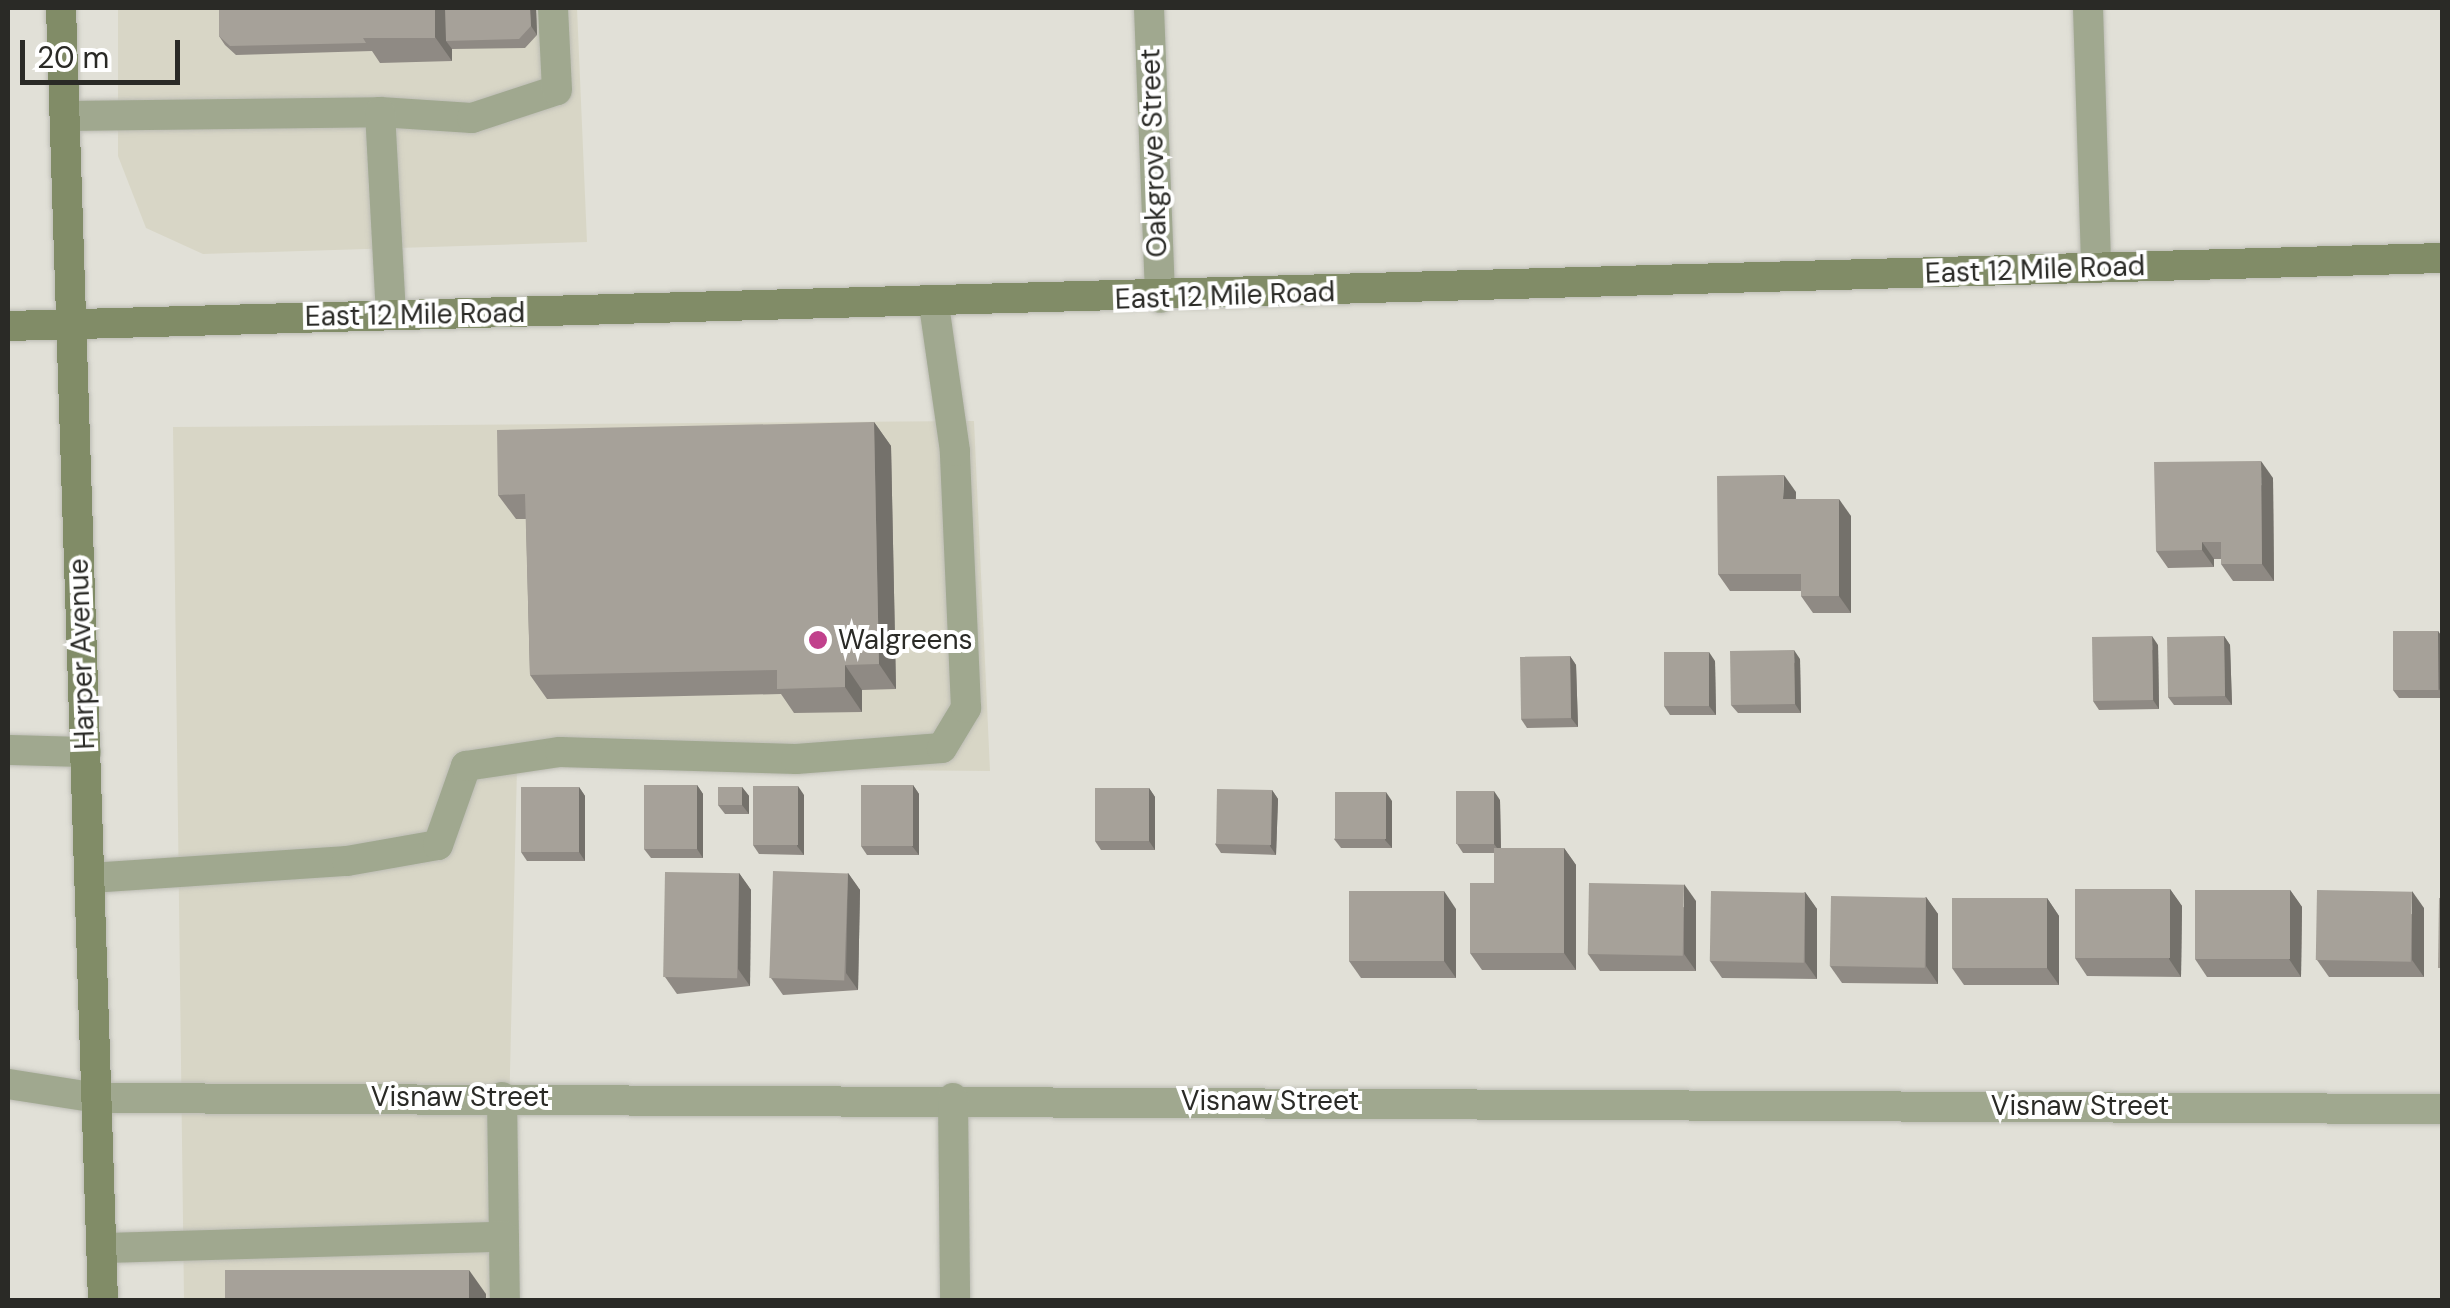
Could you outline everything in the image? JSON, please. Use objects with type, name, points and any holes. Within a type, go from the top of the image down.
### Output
[{"type":"main road","name":"Harper Avenue","points":[[61,8],[103,1300]]},
{"type":"main road","name":"East 12 Mile Road","points":[[8,326],[1160,298],[2442,258]]},
{"type":"street","points":[[65,116],[380,112],[472,118],[557,90],[554,8]]},
{"type":"street","name":"Oakgrove Street","points":[[1149,8],[1160,298]]},
{"type":"street","points":[[2088,8],[2096,268]]},
{"type":"street","points":[[380,112],[391,314]]},
{"type":"street","points":[[90,878],[347,861],[438,845],[466,766],[560,752],[796,759],[942,748],[966,708],[955,451],[934,304]]},
{"type":"street","points":[[8,750],[86,752]]},
{"type":"street","name":"Visnaw Street","points":[[8,1084],[97,1098],[502,1096],[2442,1108]]},
{"type":"street","points":[[502,1096],[506,1300]]},
{"type":"street","points":[[953,1098],[955,1300]]},
{"type":"street","points":[[102,1248],[504,1237]]},
{"type":"shaded area","points":[[118,8],[577,8],[587,242],[203,254],[146,228],[118,156]]},
{"type":"shaded area","points":[[974,421],[990,771],[517,767],[508,1160],[512,1300],[184,1300],[173,427]]},
{"type":"building","points":[[219,8],[363,8],[366,43],[230,46],[219,36]]},
{"type":"building","points":[[363,8],[435,8],[435,38],[363,38]]},
{"type":"building","points":[[445,8],[530,8],[531,26],[519,39],[446,41]]},
{"type":"building","name":"Walgreens","points":[[874,422],[879,664],[845,665],[845,687],[777,689],[777,670],[530,675],[525,494],[498,495],[497,430]]},
{"type":"building","points":[[2261,461],[2262,564],[2221,564],[2221,542],[2202,542],[2202,550],[2156,551],[2154,462]]},
{"type":"building","points":[[1784,475],[1783,499],[1839,499],[1839,596],[1801,596],[1801,574],[1718,574],[1717,476]]},
{"type":"building","points":[[2393,631],[2438,631],[2438,690],[2393,690]]},
{"type":"building","points":[[2152,636],[2153,700],[2093,701],[2092,637]]},
{"type":"building","points":[[2224,636],[2225,696],[2168,697],[2167,637]]},
{"type":"building","points":[[1794,650],[1795,704],[1731,705],[1730,651]]},
{"type":"building","points":[[1664,652],[1709,652],[1709,706],[1664,706]]},
{"type":"building","points":[[1570,656],[1571,718],[1521,719],[1520,657]]},
{"type":"building","points":[[644,785],[697,785],[697,849],[644,849]]},
{"type":"building","points":[[861,785],[913,785],[913,846],[861,846]]},
{"type":"building","points":[[753,786],[798,786],[798,845],[753,845]]},
{"type":"building","points":[[521,787],[579,787],[579,852],[521,852]]},
{"type":"building","points":[[718,787],[742,787],[742,805],[718,805]]},
{"type":"building","points":[[1095,788],[1149,788],[1149,841],[1095,841]]},
{"type":"building","points":[[1217,789],[1272,790],[1271,845],[1216,844]]},
{"type":"building","points":[[1456,791],[1494,791],[1494,844],[1456,844]]},
{"type":"building","points":[[1335,792],[1386,792],[1386,839],[1335,839]]},
{"type":"building","points":[[1494,848],[1564,848],[1564,953],[1470,953],[1470,883],[1494,883]]},
{"type":"building","points":[[773,871],[848,874],[844,981],[769,978]]},
{"type":"building","points":[[665,872],[739,873],[737,978],[663,977]]},
{"type":"building","points":[[1589,883],[1684,885],[1683,956],[1588,954]]},
{"type":"building","points":[[2075,889],[2170,889],[2170,958],[2075,958]]},
{"type":"building","points":[[2195,890],[2290,890],[2290,959],[2195,959]]},
{"type":"building","points":[[2317,890],[2412,892],[2411,962],[2316,960]]},
{"type":"building","points":[[1349,891],[1444,891],[1444,961],[1349,961]]},
{"type":"building","points":[[1711,891],[1805,893],[1804,963],[1710,961]]},
{"type":"building","points":[[1831,896],[1926,898],[1925,968],[1830,966]]},
{"type":"building","points":[[1952,898],[2047,898],[2047,968],[1952,968]]},
{"type":"building","points":[[2442,898],[2442,968],[2438,968]]},
{"type":"building","points":[[225,1270],[469,1270],[469,1300],[225,1300]]},
{"type":"place","name":"Walgreens","points":[[818,640]]}]
